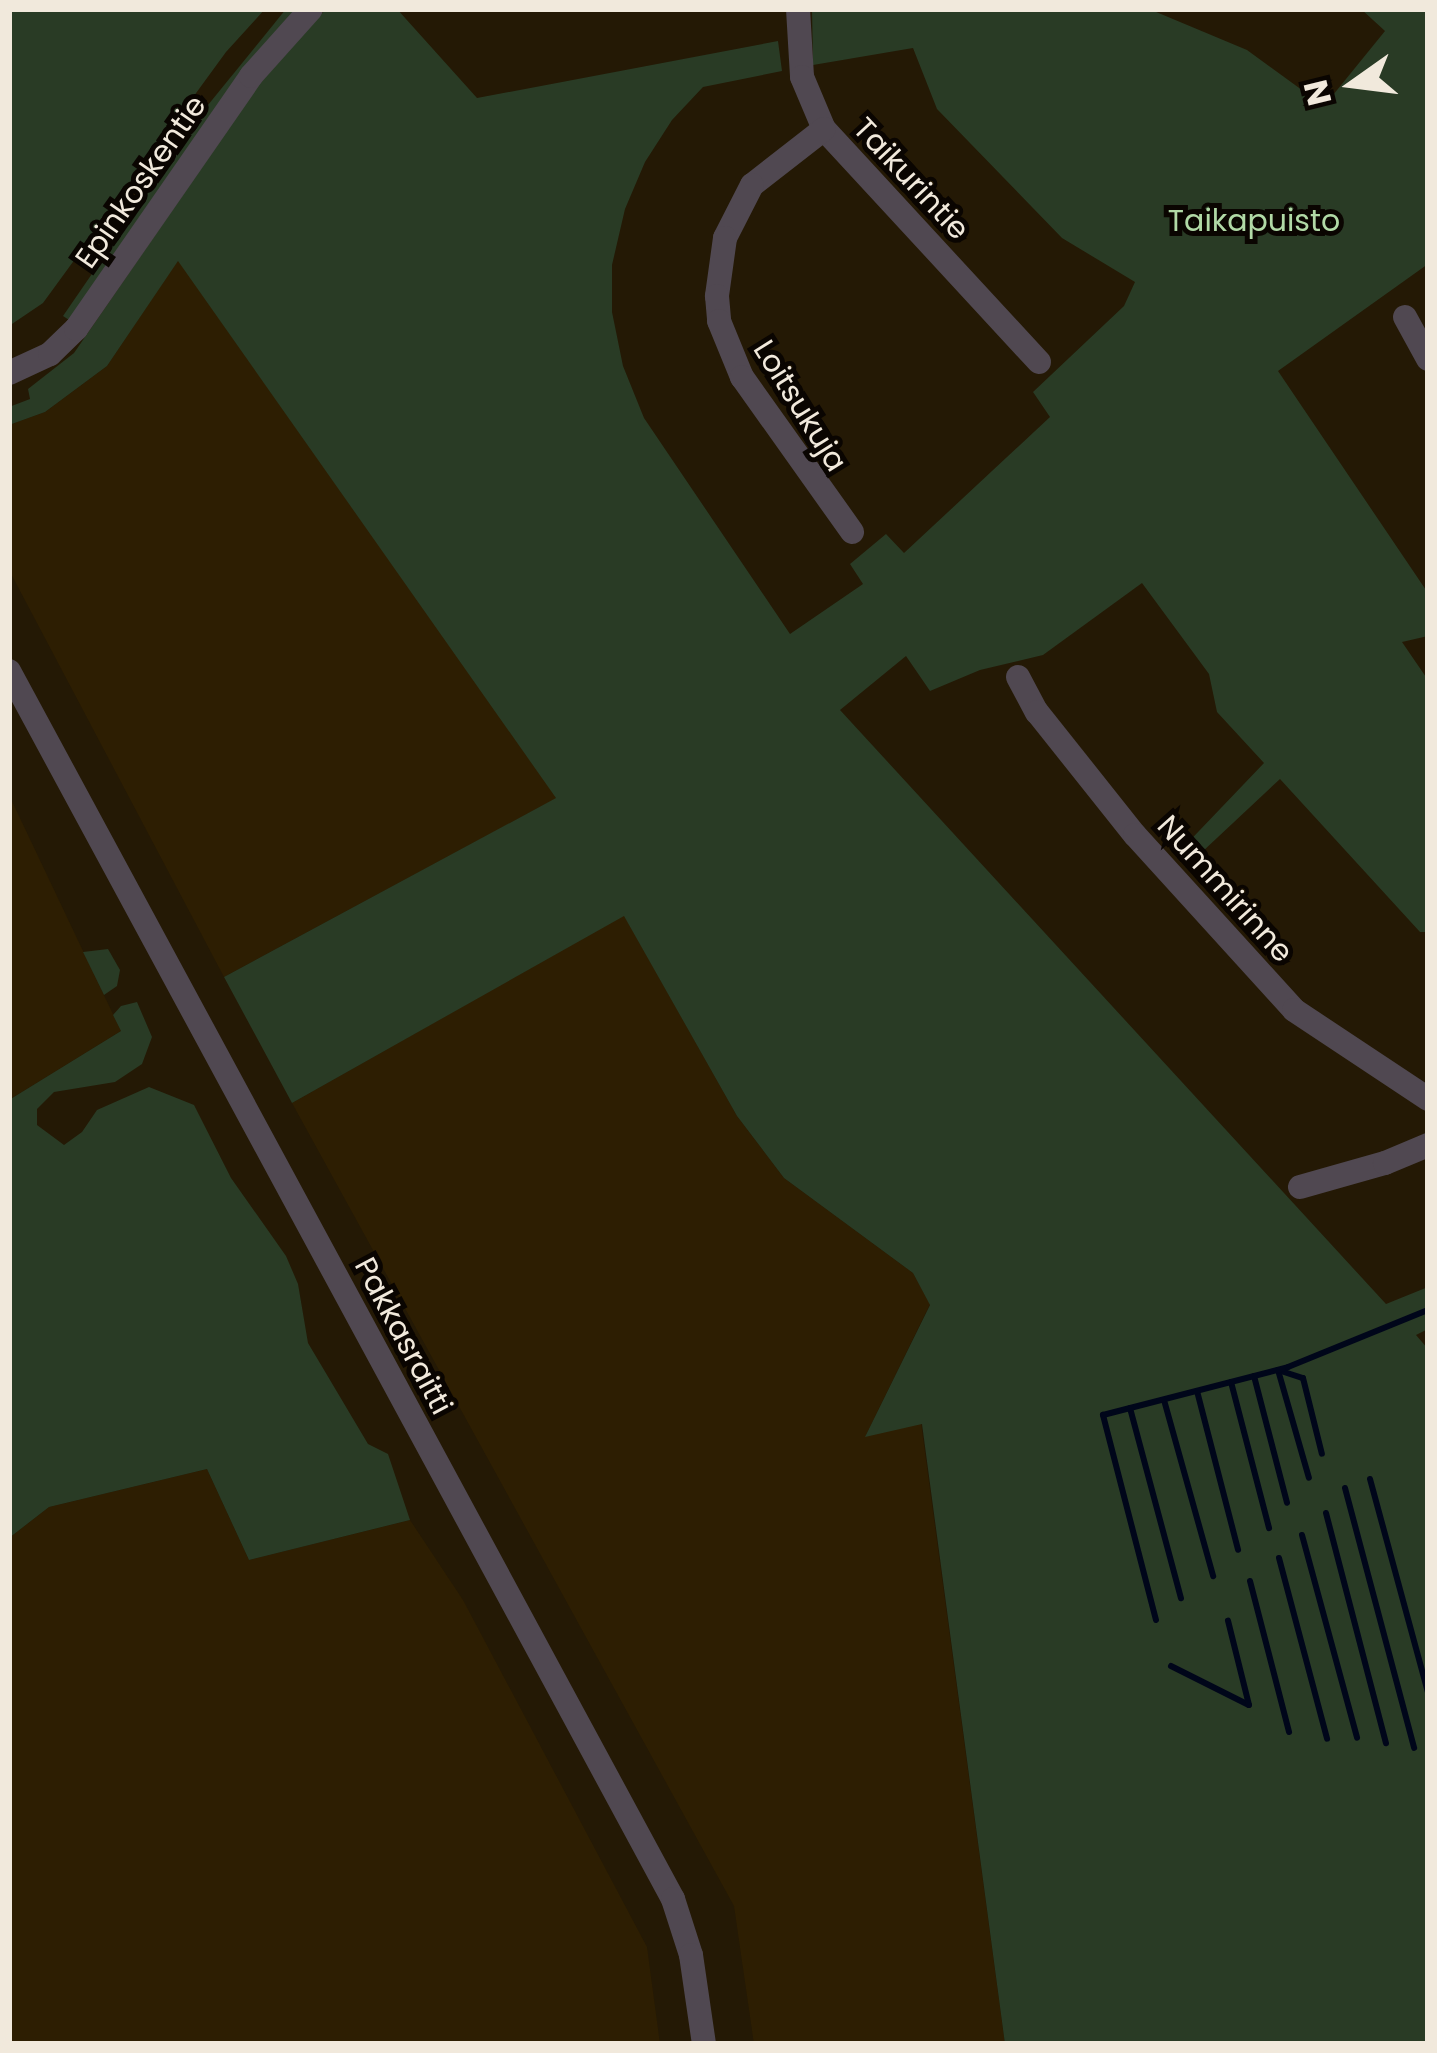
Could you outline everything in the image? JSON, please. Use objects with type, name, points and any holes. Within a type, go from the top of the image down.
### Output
[{"type":"street","name":"Epinkoskentie","points":[[9,373],[50,354],[76,329],[251,76],[310,9]]},
{"type":"street","name":"Taikurintie","points":[[798,9],[802,76],[824,129],[1039,362]]},
{"type":"street","name":"Loitsukuja","points":[[824,129],[746,195],[725,238],[717,296],[719,321],[742,377],[852,532]]},
{"type":"street","points":[[1405,317],[1428,359]]},
{"type":"street","name":"Pakkasraitti","points":[[9,670],[674,1899],[692,1955],[704,2044]]},
{"type":"street","name":"Nummirinne","points":[[1018,676],[1037,712],[1135,835],[1294,1010],[1428,1100]]},
{"type":"street","points":[[1300,1186],[1385,1163],[1428,1144]]},
{"type":"shaded area","points":[[178,260],[557,798],[224,977],[9,570],[9,425],[45,412],[107,366]]},
{"type":"shaded area","points":[[9,795],[121,1031],[9,1100]]},
{"type":"shaded area","points":[[624,915],[737,1116],[784,1178],[913,1273],[930,1304],[866,1435],[921,1423],[1005,2044],[754,2044],[734,1906],[292,1103]]},
{"type":"shaded area","points":[[207,1469],[249,1560],[410,1520],[463,1600],[647,1947],[660,2044],[9,2044],[9,1538],[49,1507]]},
{"type":"green space","points":[[9,9],[265,9],[226,52],[43,303],[9,326]]},
{"type":"green space","points":[[286,9],[296,9],[69,320],[63,316],[208,105]]},
{"type":"green space","name":"Taikapuisto","points":[[326,9],[397,9],[477,98],[778,41],[782,71],[703,87],[672,120],[645,162],[625,209],[612,265],[612,312],[623,366],[644,418],[790,634],[863,584],[850,564],[886,534],[904,553],[1050,417],[1033,392],[1124,306],[1135,282],[1062,238],[937,109],[913,48],[813,65],[812,9],[1149,9],[1247,50],[1313,98],[1333,95],[1385,31],[1361,9],[1428,9],[1428,264],[1278,371],[1428,593],[1428,636],[1402,642],[1428,680],[1428,932],[1420,932],[1280,779],[1186,867],[1177,854],[1264,763],[1217,712],[1209,674],[1142,583],[1043,655],[980,670],[930,691],[906,656],[840,710],[1386,1304],[1428,1287],[1428,1329],[1416,1335],[1428,1349],[1428,2044],[1005,2044],[922,1424],[865,1437],[930,1305],[913,1273],[784,1178],[737,1116],[624,916],[292,1103],[224,977],[556,798],[178,261],[107,366],[45,412],[9,425],[9,407],[30,399],[28,389],[74,353],[260,83]]},
{"type":"green space","points":[[108,949],[120,970],[117,986],[104,995],[83,952]]},
{"type":"green space","points":[[137,1002],[152,1037],[142,1064],[115,1082],[54,1092],[37,1109],[37,1125],[64,1145],[82,1132],[97,1110],[149,1087],[194,1105],[231,1178],[286,1256],[298,1284],[308,1343],[368,1444],[388,1454],[410,1520],[249,1560],[207,1469],[49,1507],[9,1538],[9,1100],[121,1031],[113,1015],[121,1006]]},
{"type":"waterway","points":[[1156,1620],[1103,1415],[1288,1367],[1428,1310]]},
{"type":"waterway","points":[[1278,1370],[1309,1478]]},
{"type":"waterway","points":[[1281,1371],[1303,1378],[1322,1454]]},
{"type":"waterway","points":[[1254,1376],[1287,1503]]},
{"type":"waterway","points":[[1231,1382],[1269,1528]]},
{"type":"waterway","points":[[1197,1391],[1238,1550]]},
{"type":"waterway","points":[[1164,1400],[1213,1576]]},
{"type":"waterway","points":[[1130,1408],[1181,1598]]},
{"type":"waterway","points":[[1370,1479],[1428,1692]]},
{"type":"waterway","points":[[1345,1488],[1414,1748]]},
{"type":"waterway","points":[[1326,1513],[1386,1743]]},
{"type":"waterway","points":[[1302,1535],[1357,1738]]},
{"type":"waterway","points":[[1279,1558],[1327,1739]]},
{"type":"waterway","points":[[1250,1581],[1289,1732]]},
{"type":"waterway","points":[[1171,1666],[1249,1705],[1228,1621]]}]
